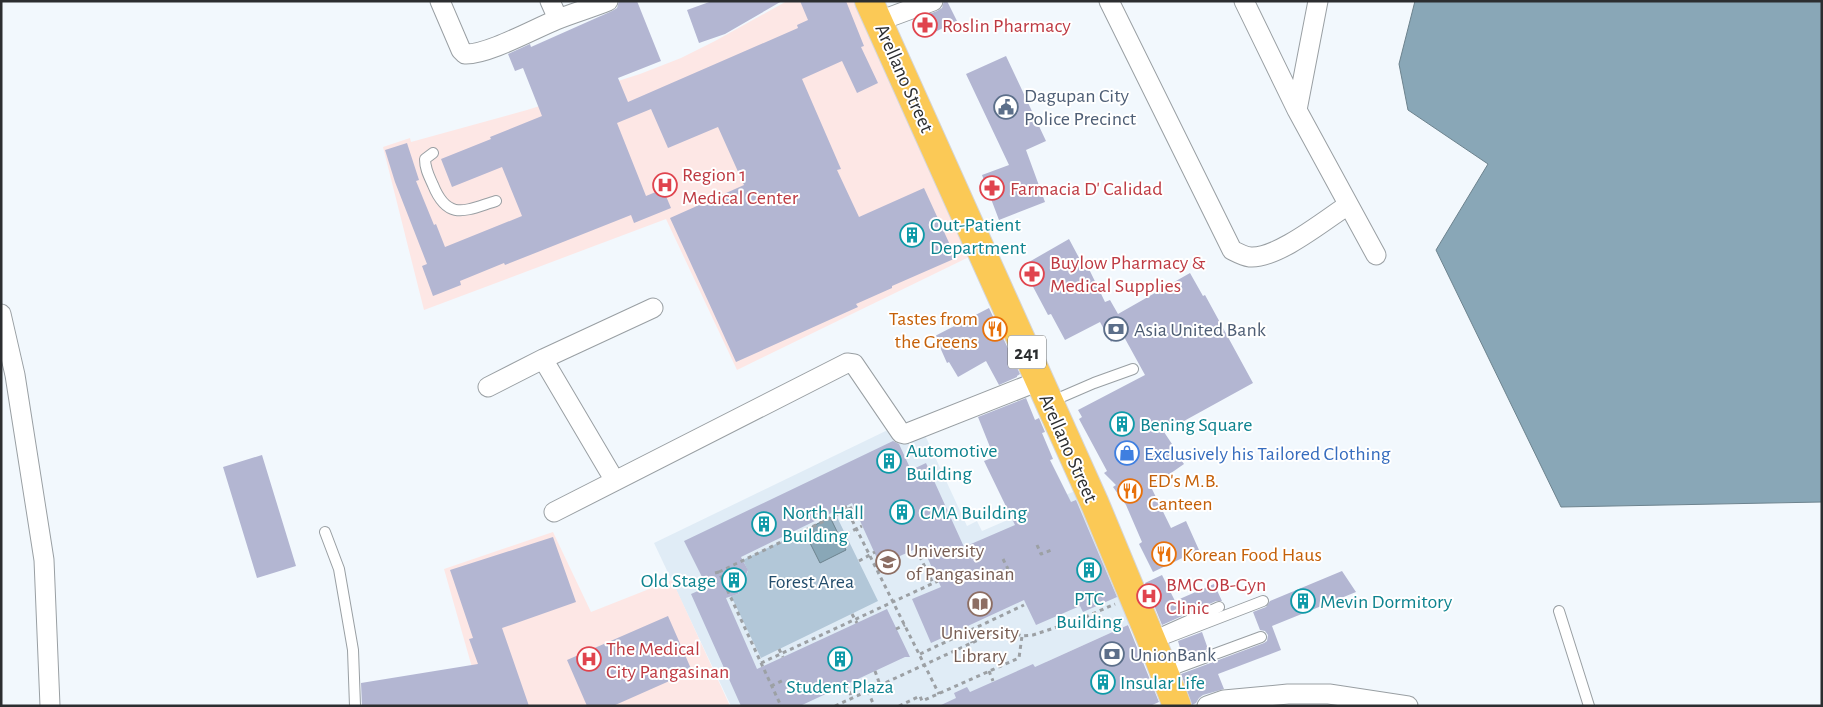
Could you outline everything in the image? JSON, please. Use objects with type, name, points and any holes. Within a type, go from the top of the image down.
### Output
[{"type":"highway","name":"Arellano Street","points":[[874,11],[1095,504],[1165,672],[1177,706]]},
{"type":"street","points":[[440,1],[461,50],[465,54],[484,51],[608,1]]},
{"type":"street","points":[[550,1],[558,20]]},
{"type":"street","points":[[874,11],[933,1]]},
{"type":"street","points":[[1109,1],[1232,250],[1250,257],[1261,256],[1285,246],[1348,205]]},
{"type":"street","points":[[1244,1],[1297,110],[1376,255]]},
{"type":"street","points":[[1297,110],[1318,1]]},
{"type":"street","points":[[488,387],[543,359],[653,308]]},
{"type":"street","points":[[1,314],[8,378],[44,560],[50,706]]},
{"type":"street","points":[[543,359],[615,481]]},
{"type":"street","points":[[554,512],[848,364],[854,364],[901,433],[905,434],[1044,392]]},
{"type":"street","points":[[1207,706],[1224,700],[1288,694],[1329,694],[1408,706]]},
{"type":"lane","points":[[433,153],[425,159],[425,166],[438,198],[447,208],[462,211],[496,201]]},
{"type":"lane","points":[[1044,392],[1094,383],[1133,369]]},
{"type":"lane","points":[[325,532],[338,568],[353,650],[355,706]]},
{"type":"lane","points":[[1152,640],[1263,601]]},
{"type":"lane","points":[[1152,640],[1219,607]]},
{"type":"lane","points":[[1558,611],[1589,706]]},
{"type":"lane","points":[[1165,672],[1262,637]]},
{"type":"path","points":[[781,706],[717,573],[845,508],[853,506]]},
{"type":"path","points":[[845,508],[939,694]]},
{"type":"path","points":[[846,534],[862,526]]},
{"type":"path","points":[[1037,545],[1041,554],[1054,549]]},
{"type":"path","points":[[916,549],[933,583]]},
{"type":"path","points":[[859,561],[875,552]]},
{"type":"path","points":[[1003,559],[1008,569]]},
{"type":"path","points":[[926,568],[932,566]]},
{"type":"path","points":[[761,663],[782,656],[938,581]]},
{"type":"path","points":[[835,706],[1004,628],[1022,636],[1033,635],[1081,619],[1133,595]]},
{"type":"path","points":[[920,654],[1024,605]]},
{"type":"path","points":[[852,614],[856,621]]},
{"type":"path","points":[[896,629],[905,625]]},
{"type":"path","points":[[965,627],[972,643]]},
{"type":"path","points":[[899,706],[920,696],[922,701],[1019,658],[1022,636]]},
{"type":"path","points":[[779,649],[782,656]]},
{"type":"path","points":[[751,655],[757,653]]},
{"type":"path","points":[[875,671],[880,685]]},
{"type":"path","points":[[989,672],[993,681]]},
{"type":"path","points":[[771,686],[784,680]]},
{"type":"path","points":[[846,684],[852,698]]},
{"type":"path","points":[[949,689],[951,694]]},
{"type":"path","points":[[868,691],[874,706]]},
{"type":"shaded area","name":"Region 1 Medical Center","points":[[787,1],[859,1],[969,257],[737,370],[666,219],[424,310],[383,147],[410,138],[411,142],[527,110],[640,74],[681,58]]},
{"type":"shaded area","points":[[1415,1],[1822,1],[1822,502],[1561,507],[1436,250],[1488,164],[1408,110],[1399,64]]},
{"type":"shaded area","name":"University of Pangasinan","points":[[896,426],[924,433],[967,526],[977,521],[982,531],[1082,488],[1139,620],[1046,662],[1064,706],[731,706],[654,543]]},
{"type":"shaded area","points":[[830,517],[846,550],[820,563],[804,531]]},
{"type":"shaded area","name":"The Medical City Pangasinan","points":[[553,532],[591,612],[672,580],[730,706],[483,706],[444,569]]},
{"type":"green space","name":"Forest Area","points":[[836,515],[878,601],[761,658],[731,596],[738,594],[748,571],[743,560]]},
{"type":"building","name":"Region 1 Medical Center","points":[[619,1],[637,1],[661,61],[618,78],[628,102],[798,28],[797,25],[808,20],[800,1],[846,1],[864,46],[861,47],[878,83],[857,93],[842,61],[802,79],[841,169],[837,170],[859,217],[924,188],[956,258],[856,304],[858,307],[736,362],[670,218],[744,185],[718,127],[668,148],[651,109],[617,123],[646,196],[663,189],[671,208],[634,223],[631,215],[460,281],[461,285],[433,296],[422,266],[427,264],[395,182],[385,150],[407,143],[419,180],[416,181],[445,247],[522,216],[502,167],[452,187],[441,159],[542,116],[523,68],[515,71],[508,54],[530,44],[531,47],[612,11],[617,8]]},
{"type":"building","points":[[712,1],[782,1],[725,34],[699,43],[687,10]]},
{"type":"building","points":[[944,1],[947,1],[957,21],[925,37],[916,19],[942,8]]},
{"type":"building","name":"Dagupan City Police Precinct","points":[[1006,56],[1046,141],[1026,150],[1045,202],[999,220],[982,175],[1009,165],[966,74]]},
{"type":"building","points":[[1069,239],[1085,269],[1088,267],[1105,302],[1110,300],[1118,314],[1190,273],[1203,296],[1205,295],[1253,383],[1164,432],[1172,444],[1170,445],[1184,464],[1151,487],[1171,528],[1186,521],[1199,550],[1153,572],[1139,544],[1142,542],[1126,505],[1113,487],[1116,485],[1104,473],[1107,471],[1079,419],[1082,417],[1078,410],[1145,375],[1123,335],[1111,342],[1100,322],[1065,340],[1051,314],[1048,315],[1022,266]]},
{"type":"building","points":[[989,308],[1020,374],[999,385],[986,361],[958,377],[949,362],[947,363],[935,336]]},
{"type":"building","points":[[1026,398],[1035,420],[1039,418],[1045,432],[1042,433],[1053,459],[1050,460],[1071,502],[1076,500],[1117,597],[1083,612],[1080,606],[1036,625],[1024,600],[931,643],[912,599],[941,587],[922,546],[880,565],[852,503],[741,557],[748,570],[738,594],[726,598],[757,669],[887,609],[910,657],[905,657],[800,706],[741,706],[691,594],[707,587],[684,541],[893,441],[899,444],[911,470],[926,463],[964,547],[1015,525],[984,461],[994,457],[978,417]]},
{"type":"building","points":[[262,455],[296,566],[257,578],[223,467]]},
{"type":"building","points":[[553,537],[576,602],[502,628],[529,706],[362,706],[361,683],[478,664],[469,639],[473,638],[450,570]]},
{"type":"building","points":[[1342,571],[1356,592],[1272,626],[1281,650],[1218,674],[1224,689],[1203,695],[1192,705],[1181,674],[1264,643],[1267,641],[1268,635],[1265,631],[1260,630],[1253,612],[1266,607],[1270,601]]},
{"type":"building","points":[[1162,575],[1175,601],[1214,584],[1222,601],[1216,601],[1162,625],[1145,583]]},
{"type":"building","points":[[668,616],[692,671],[613,706],[587,706],[567,660]]},
{"type":"building","name":"Insular Life","points":[[1128,625],[1159,702],[1150,706],[939,706],[956,698],[954,693],[967,687],[970,692],[1033,664],[1035,667]]},
{"type":"building","points":[[1202,632],[1208,649],[1183,658],[1178,641]]},
{"type":"place","name":"Roslin Pharmacy","points":[[925,25]]},
{"type":"place","name":"Dagupan City Police Precinct","points":[[1006,107]]},
{"type":"place","name":"Region 1 Medical Center","points":[[665,185]]},
{"type":"place","name":"Farmacia D' Calidad","points":[[992,188]]},
{"type":"place","name":"Out-Patient Department","points":[[912,235]]},
{"type":"place","name":"Buylow Pharmacy & Medical Supplies","points":[[1032,274]]},
{"type":"place","name":"Tastes from the Greens","points":[[995,329]]},
{"type":"place","name":"Asia United Bank","points":[[1116,329]]},
{"type":"place","name":"Bening Square","points":[[1122,424]]},
{"type":"place","name":"Exclusively his Tailored Clothing","points":[[1127,453]]},
{"type":"place","name":"Automotive Building","points":[[889,461]]},
{"type":"place","name":"ED's M.B. Canteen","points":[[1130,491]]},
{"type":"place","name":"CMA Building","points":[[902,512]]},
{"type":"place","name":"North Hall Building","points":[[764,524]]},
{"type":"place","name":"Korean Food Haus","points":[[1164,554]]},
{"type":"place","name":"University of Pangasinan","points":[[888,562]]},
{"type":"place","name":"PTC Building","points":[[1089,570]]},
{"type":"place","name":"Old Stage","points":[[734,580]]},
{"type":"place","name":"BMC OB-Gyn Clinic","points":[[1149,596]]},
{"type":"place","name":"Mevin Dormitory","points":[[1303,601]]},
{"type":"place","name":"University Library","points":[[980,604]]},
{"type":"place","name":"UnionBank","points":[[1112,654]]},
{"type":"place","name":"The Medical City Pangasinan","points":[[589,659]]},
{"type":"place","name":"Student Plaza","points":[[840,659]]},
{"type":"place","name":"Insular Life","points":[[1103,682]]}]
